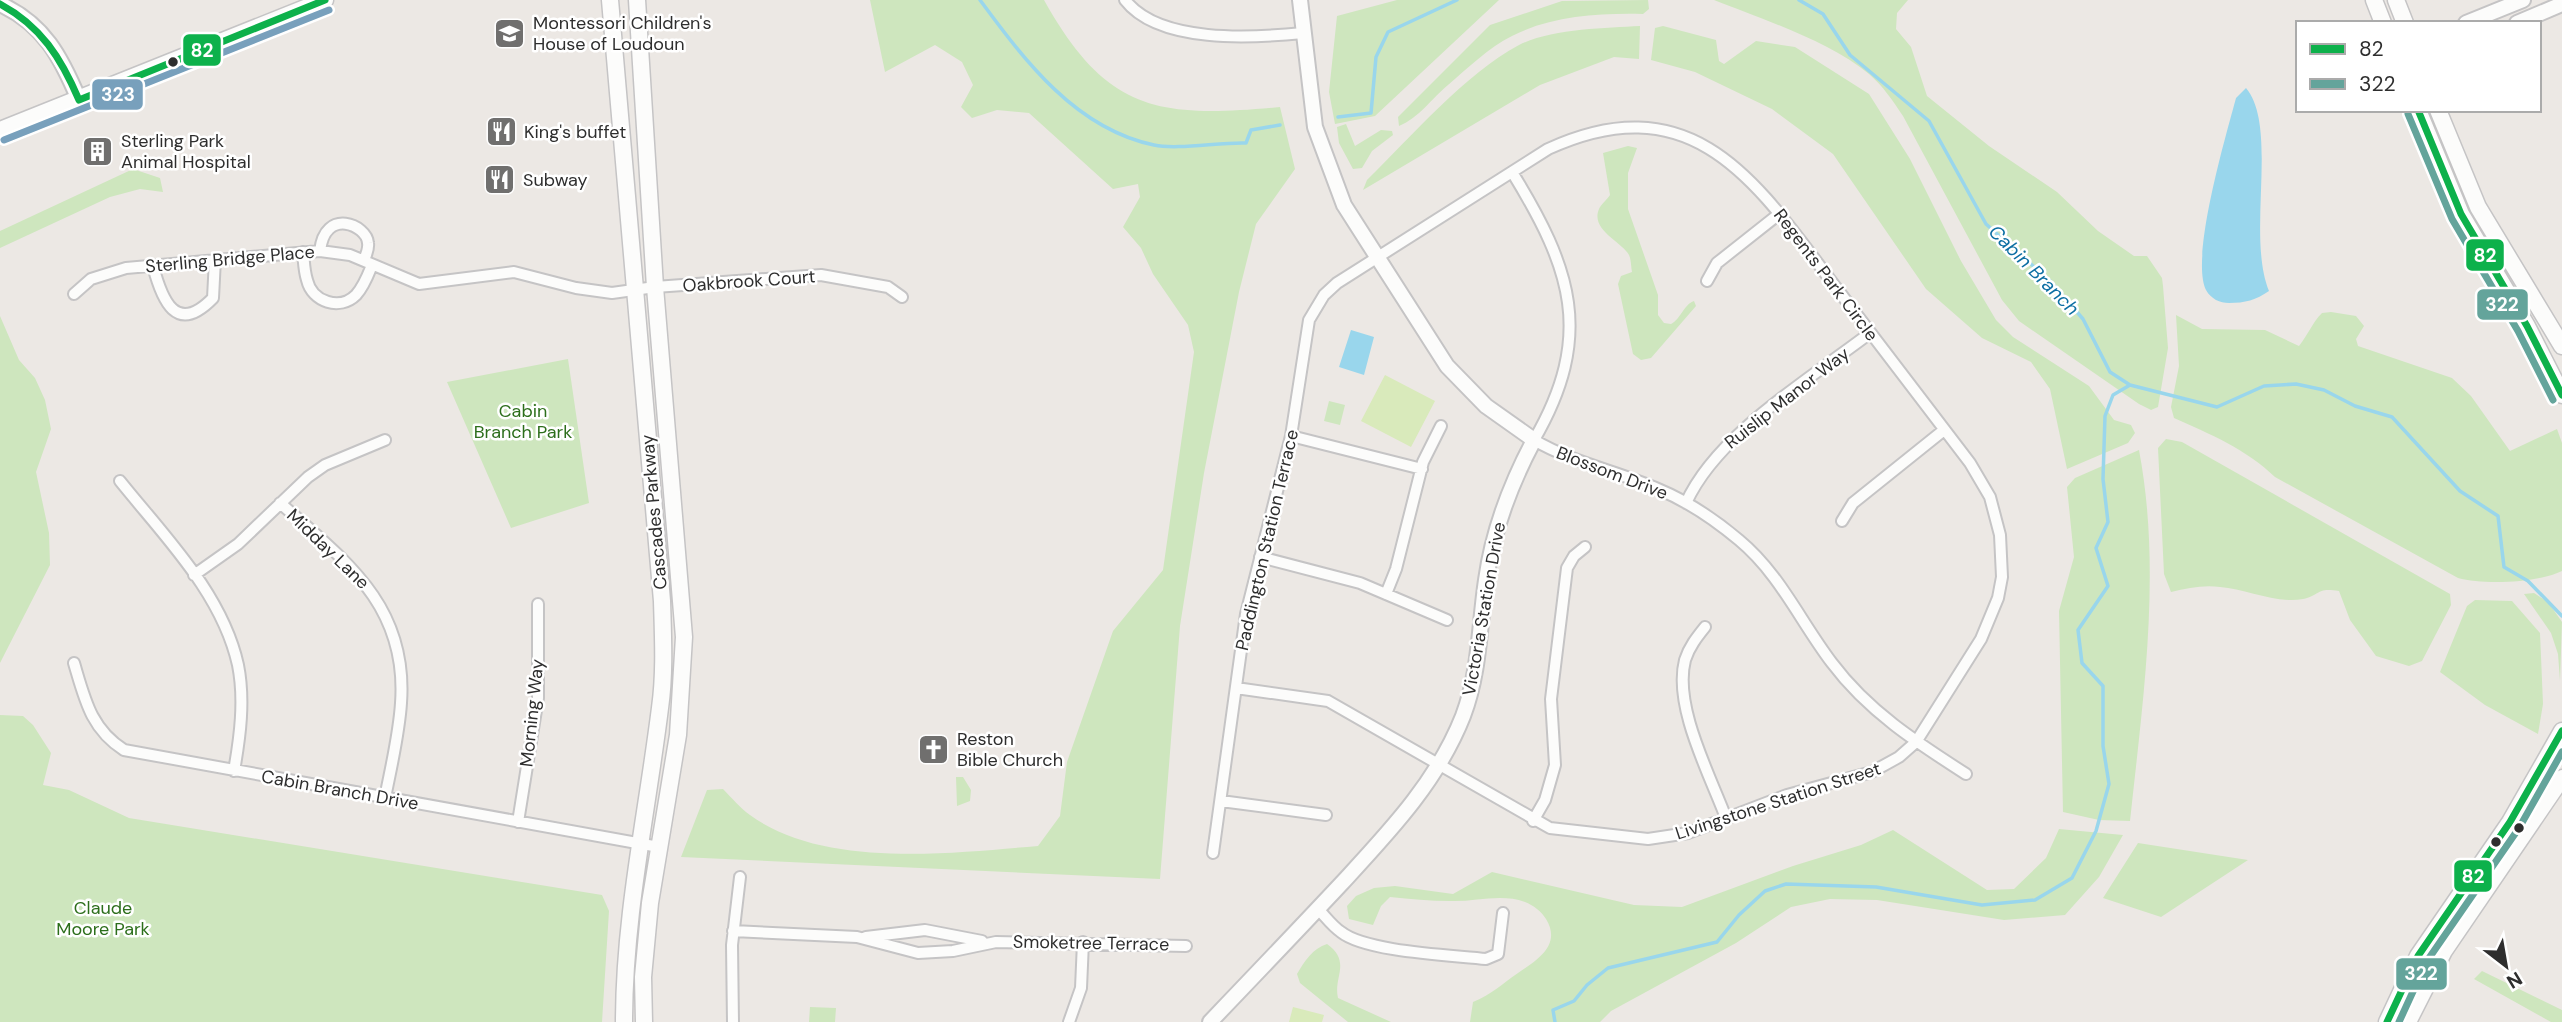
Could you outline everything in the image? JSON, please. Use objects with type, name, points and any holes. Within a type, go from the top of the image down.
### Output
[{"type":"main road","points":[[0,130],[326,0]]},
{"type":"main road","name":"Cascades Parkway","points":[[610,0],[662,601],[663,651],[661,706],[639,843],[628,934],[624,1022]]},
{"type":"main road","name":"Cascades Parkway","points":[[637,0],[655,287],[684,637],[681,710],[650,903],[643,977],[644,1022]]},
{"type":"main road","points":[[2374,0],[2382,21]]},
{"type":"main road","points":[[2396,0],[2404,21]]},
{"type":"main road","points":[[2419,112],[2461,214],[2527,326],[2562,395]]},
{"type":"main road","points":[[2439,112],[2478,207],[2562,346]]},
{"type":"main road","points":[[2387,1022],[2418,956],[2510,821],[2562,731]]},
{"type":"main road","points":[[2408,1022],[2444,951],[2562,778]]},
{"type":"street","points":[[1125,0],[1144,19],[1176,32],[1264,35],[1303,33]]},
{"type":"street","name":"Blossom Drive","points":[[1300,0],[1310,97],[1322,153],[1344,205],[1447,366],[1486,406],[1534,440],[1561,455],[1633,479],[1686,503],[1716,521],[1761,561],[1795,604],[1820,646],[1851,686],[1891,723],[1966,774]]},
{"type":"street","points":[[2471,21],[2523,0]]},
{"type":"street","points":[[0,4],[36,26],[50,40],[79,100]]},
{"type":"street","points":[[2522,21],[2562,4]]},
{"type":"street","name":"Regents Park Circle","points":[[1376,257],[1548,149],[1586,134],[1646,129],[1689,139],[1726,159],[1758,186],[1980,478],[1990,497],[2000,535],[2002,577],[1991,619],[1916,741]]},
{"type":"street","name":"Victoria Station Drive","points":[[1210,1022],[1407,811],[1439,766],[1472,688],[1482,635],[1486,582],[1499,519],[1561,383],[1569,337],[1567,290],[1554,246],[1512,172]]},
{"type":"street","points":[[1707,281],[1717,263],[1779,214]]},
{"type":"street","points":[[303,252],[307,282],[317,297],[331,303],[349,301],[357,294],[368,262],[366,235],[362,230],[341,223],[333,225],[323,234],[320,251]]},
{"type":"street","name":"Sterling Bridge Place","points":[[74,294],[91,279],[107,273],[153,265],[320,251],[368,262],[405,281],[419,284],[514,272],[594,292],[635,290]]},
{"type":"street","name":"Paddington Station Terrace","points":[[1213,853],[1246,614],[1291,436],[1309,320],[1324,295],[1376,257]]},
{"type":"street","points":[[153,265],[159,290],[167,305],[173,311],[189,314],[203,309],[213,298],[215,259]]},
{"type":"street","name":"Oakbrook Court","points":[[635,290],[821,275],[888,288],[902,297]]},
{"type":"street","name":"Ruislip Manor Way","points":[[1686,503],[1703,470],[1729,441],[1870,333]]},
{"type":"street","points":[[1386,594],[1396,569],[1422,469],[1441,426]]},
{"type":"street","points":[[1842,521],[1853,503],[1944,430]]},
{"type":"street","points":[[1291,436],[1422,469]]},
{"type":"street","points":[[194,575],[238,544],[300,483],[325,466],[385,440]]},
{"type":"street","points":[[120,481],[194,575],[224,624],[238,665],[240,735],[234,771]]},
{"type":"street","name":"Midday Lane","points":[[280,503],[367,583],[391,628],[398,654],[401,705],[385,798]]},
{"type":"street","points":[[1533,821],[1545,800],[1555,765],[1551,699],[1567,568],[1574,556],[1585,547]]},
{"type":"street","points":[[1260,557],[1360,583],[1447,621]]},
{"type":"street","name":"Morning Way","points":[[518,822],[538,698],[538,604]]},
{"type":"street","points":[[1705,627],[1692,643],[1685,661],[1685,704],[1726,818]]},
{"type":"street","name":"Cabin Branch Drive","points":[[75,663],[87,709],[107,740],[136,754],[659,846]]},
{"type":"street","name":"Livingstone Station Street","points":[[1236,688],[1328,701],[1533,821],[1566,832],[1648,839],[1688,833],[1787,795],[1872,772],[1899,757],[1916,741]]},
{"type":"street","points":[[1221,801],[1326,815]]},
{"type":"street","points":[[733,1022],[733,931],[740,877]]},
{"type":"street","points":[[1318,909],[1340,932],[1373,945],[1486,959],[1498,954],[1503,913]]},
{"type":"street","name":"Smoketree Terrace","points":[[733,931],[857,937],[925,930],[996,942],[1186,946]]},
{"type":"street","name":"Smoketree Terrace","points":[[857,937],[918,953],[937,953],[996,942]]},
{"type":"street","points":[[1069,1022],[1081,988],[1083,942]]},
{"type":"green space","points":[[870,0],[1044,0],[1067,37],[1090,66],[1114,86],[1140,100],[1169,108],[1201,111],[1280,107],[1295,169],[1256,224],[1239,292],[1204,473],[1180,626],[1160,879],[681,857],[707,790],[723,789],[746,812],[780,832],[814,844],[851,850],[929,854],[1038,846],[1060,816],[1067,762],[1113,631],[1163,570],[1194,352],[1188,325],[1153,274],[1141,248],[1123,227],[1140,197],[1138,184],[1113,189],[1029,113],[997,110],[972,118],[961,107],[973,85],[962,62],[935,45],[885,72]]},
{"type":"green space","points":[[1397,0],[1499,0],[1375,116],[1335,124],[1329,92],[1337,16]]},
{"type":"green space","points":[[1648,0],[1649,9],[1643,14],[1576,17],[1543,24],[1512,36],[1478,59],[1419,113],[1399,126],[1398,117],[1490,25],[1562,1]]},
{"type":"green space","points":[[1714,0],[1908,0],[1897,13],[1896,29],[1911,47],[1927,96],[1989,146],[2057,192],[2098,231],[2134,256],[2147,256],[2162,278],[2168,348],[2158,407],[2151,410],[2139,404],[2019,321],[2002,300],[1903,116],[1869,74],[1815,41]]},
{"type":"green space","points":[[1640,26],[1639,59],[1614,57],[1540,85],[1363,190],[1367,180],[1439,107],[1479,72],[1519,45],[1562,32]]},
{"type":"green space","points":[[1663,26],[1716,40],[1719,61],[1724,64],[1756,41],[1795,47],[1869,94],[1910,159],[1961,261],[1996,320],[2013,337],[2089,386],[2114,420],[2131,425],[2135,433],[2128,443],[2067,469],[2050,389],[2031,362],[1982,338],[1926,289],[1833,154],[1772,109],[1695,72],[1651,60],[1655,28]]},
{"type":"green space","points":[[1346,124],[1355,146],[1381,130],[1392,131],[1393,135],[1372,151],[1362,168],[1353,169],[1339,143],[1337,127]]},
{"type":"green space","points":[[1628,146],[1637,148],[1628,173],[1628,209],[1658,295],[1658,315],[1664,323],[1671,324],[1694,301],[1696,306],[1651,358],[1641,360],[1633,354],[1618,284],[1621,276],[1632,272],[1630,257],[1603,229],[1597,216],[1600,207],[1610,195],[1603,153]]},
{"type":"green space","points":[[133,169],[160,178],[163,192],[140,189],[110,197],[0,248],[0,231]]},
{"type":"green space","points":[[2322,313],[2356,316],[2364,326],[2356,339],[2358,346],[2452,378],[2471,396],[2510,451],[2557,429],[2562,443],[2562,571],[2510,582],[2482,582],[2458,578],[2275,477],[2252,458],[2227,443],[2174,418],[2171,407],[2179,366],[2176,315],[2202,329],[2265,330],[2299,346]]},
{"type":"green space","points":[[0,316],[19,360],[35,378],[45,400],[51,429],[36,472],[49,533],[50,565],[0,663]]},
{"type":"green space","name":"Cabin Branch Park","points":[[568,359],[589,503],[511,528],[447,382]]},
{"type":"green space","points":[[1385,375],[1435,401],[1411,447],[1361,421]]},
{"type":"green space","points":[[1329,401],[1345,405],[1340,425],[1324,421]]},
{"type":"green space","points":[[2166,439],[2182,442],[2450,594],[2451,605],[2422,661],[2409,666],[2376,656],[2350,620],[2339,591],[2322,591],[2293,600],[2214,586],[2171,592],[2164,574],[2158,448]]},
{"type":"green space","points":[[2139,450],[2146,496],[2150,588],[2140,729],[2130,821],[2099,820],[2063,812],[2059,611],[2074,557],[2067,487],[2075,478]]},
{"type":"green space","points":[[2534,593],[2548,602],[2562,622],[2560,681],[2558,654],[2551,633],[2524,594]]},
{"type":"green space","points":[[2475,600],[2512,601],[2540,633],[2543,704],[2538,734],[2485,705],[2440,672],[2467,606]]},
{"type":"green space","name":"Claude Moore Park","points":[[0,715],[23,716],[33,725],[51,753],[43,785],[69,790],[129,818],[602,895],[609,911],[602,1022],[0,1022]]},
{"type":"green space","points":[[956,777],[963,777],[971,790],[970,801],[957,806]]},
{"type":"green space","points":[[2059,829],[2123,835],[2099,877],[2065,915],[2004,920],[1877,900],[1830,899],[1791,907],[1736,943],[1611,1011],[1600,1022],[1470,1022],[1473,1002],[1533,963],[1549,944],[1550,928],[1546,919],[1528,903],[1507,898],[1450,901],[1390,897],[1381,906],[1373,925],[1349,919],[1347,906],[1356,896],[1374,888],[1395,886],[1453,894],[1492,872],[1634,905],[1682,907],[1793,866],[1861,845],[1893,830],[1987,890],[2014,889],[2046,858]]},
{"type":"green space","points":[[2138,843],[2248,860],[2161,917],[2103,898]]},
{"type":"green space","points":[[1327,944],[1339,957],[1338,998],[1391,1022],[1348,1022],[1300,983],[1297,974],[1303,965],[1313,952]]},
{"type":"green space","points":[[2482,971],[2562,1010],[2562,1022],[2551,1022],[2474,979]]},
{"type":"green space","points":[[810,1007],[836,1008],[835,1022],[809,1022]]},
{"type":"green space","points":[[1293,1007],[1324,1015],[1322,1022],[1289,1022]]},
{"type":"water","points":[[2246,88],[2256,106],[2260,129],[2260,241],[2269,291],[2250,300],[2226,303],[2213,298],[2206,290],[2202,274],[2203,252],[2211,196],[2236,98]]},
{"type":"water","points":[[1351,330],[1374,337],[1364,375],[1339,367]]},
{"type":"waterway","name":"Cabin Branch","points":[[980,0],[1015,46],[1055,89],[1100,124],[1126,137],[1163,146],[1246,143],[1251,130],[1280,125]]},
{"type":"waterway","name":"Cabin Branch","points":[[1338,117],[1371,113],[1376,57],[1388,32],[1457,0]]},
{"type":"waterway","name":"Cabin Branch","points":[[1799,0],[1823,14],[1850,55],[1929,121],[1986,224],[2050,281],[2083,319],[2110,372],[2130,385],[2217,407],[2264,386],[2296,384],[2324,390],[2355,406],[2392,417],[2460,491],[2498,516],[2504,567],[2528,581],[2562,616]]},
{"type":"waterway","points":[[1555,1022],[1553,1010],[1574,1001],[1587,985],[1608,968],[1717,942],[1739,915],[1765,891],[1786,884],[1876,887],[1982,905],[2035,900],[2072,878],[2096,831],[2109,784],[2103,746],[2103,686],[2082,663],[2078,630],[2108,586],[2096,548],[2108,522],[2103,479],[2105,416],[2113,395],[2130,385]]},
{"type":"transit line","name":"82","points":[[79,100],[325,0]]},
{"type":"transit line","name":"82","points":[[0,4],[27,22],[48,44],[65,70],[79,100]]},
{"type":"transit line","name":"323","points":[[4,140],[329,10]]},
{"type":"transit line","name":"82","points":[[2419,112],[2461,214],[2527,326],[2562,395]]},
{"type":"transit line","name":"322","points":[[2408,114],[2452,219],[2518,331],[2553,400]]},
{"type":"transit line","name":"82","points":[[2387,1022],[2418,956],[2510,822],[2562,731]]},
{"type":"transit line","name":"322","points":[[2399,1022],[2427,961],[2519,828],[2562,752]]},
{"type":"place","name":"Montessori Children's House of Loudoun","points":[[510,33]]},
{"type":"place","name":"King's buffet","points":[[501,132]]},
{"type":"place","name":"Sterling Park Animal Hospital","points":[[98,151]]},
{"type":"place","name":"Subway","points":[[500,180]]},
{"type":"place","name":"Reston Bible Church","points":[[934,749]]}]
